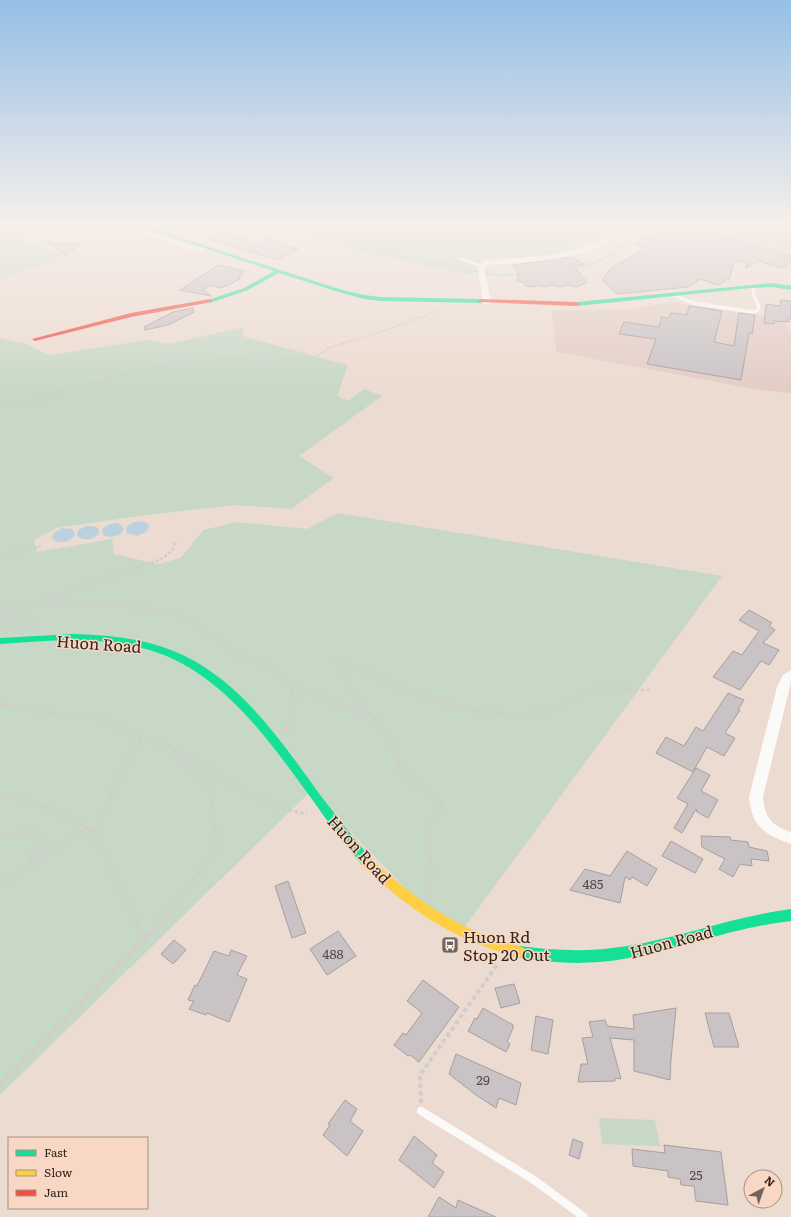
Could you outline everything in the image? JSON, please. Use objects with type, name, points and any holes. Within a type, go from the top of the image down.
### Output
[{"type":"street","points":[[35,339],[131,315],[216,300],[246,289],[263,280]]},
{"type":"street","points":[[308,280],[364,297],[393,300],[487,303],[581,304],[756,285],[791,288]]},
{"type":"street","points":[[484,280],[487,303]]},
{"type":"street","name":"Huon Road","points":[[0,641],[71,639],[114,640],[163,650],[190,663],[216,681],[253,716],[287,758],[349,842],[378,873],[433,917],[461,932],[494,945],[525,952],[569,957],[628,953],[661,946],[751,920],[772,916],[791,915]]},
{"type":"street","points":[[791,674],[787,678],[783,687],[756,797],[756,810],[762,823],[774,833],[791,838]]},
{"type":"lane","points":[[674,295],[694,303],[753,312],[757,311],[759,306],[754,296],[753,289]]},
{"type":"lane","points":[[422,1111],[552,1193],[584,1217]]},
{"type":"path","points":[[0,404],[32,403],[65,390],[117,376],[167,365],[221,359],[268,357],[312,359],[330,348],[378,333],[446,307]]},
{"type":"path","points":[[0,616],[161,559],[172,551],[175,543]]},
{"type":"path","points":[[0,556],[13,555],[17,552],[41,546]]},
{"type":"path","points":[[38,602],[54,605],[125,606],[151,609],[186,617],[205,632],[221,639],[235,654],[265,664],[291,684],[332,702],[373,717]]},
{"type":"path","points":[[0,605],[19,609]]},
{"type":"path","points":[[427,900],[431,877],[429,827],[443,805],[415,782],[400,767],[388,735],[354,697],[336,660],[365,670],[389,684],[415,694],[470,709],[500,714],[520,714],[550,710],[595,689],[649,690]]},
{"type":"path","points":[[286,731],[295,704],[291,684]]},
{"type":"path","points":[[0,705],[18,706],[47,713],[98,718],[142,738],[171,747],[214,771],[241,791],[284,809],[312,815]]},
{"type":"path","points":[[93,831],[102,818],[117,779],[142,738]]},
{"type":"path","points":[[0,1084],[146,938],[178,901],[217,850],[213,808],[208,786],[171,747]]},
{"type":"path","points":[[0,794],[52,809],[93,831],[146,938]]},
{"type":"path","points":[[22,868],[58,848],[87,828]]},
{"type":"path","points":[[0,837],[37,831],[43,838],[39,848],[12,878],[0,880]]},
{"type":"path","points":[[422,1111],[420,1075],[497,965]]},
{"type":"shaded area","points":[[671,302],[764,316],[786,324],[791,333],[791,393],[760,390],[556,352],[552,310],[627,310]]},
{"type":"green space","points":[[244,327],[242,336],[348,365],[337,396],[348,401],[364,389],[382,396],[299,456],[334,478],[291,509],[235,505],[147,515],[56,528],[34,540],[37,552],[112,539],[114,554],[158,564],[181,558],[203,530],[237,522],[307,529],[338,513],[722,576],[461,932],[433,917],[311,791],[0,1095],[0,338],[26,344],[49,355],[149,340],[169,344]]},
{"type":"green space","points":[[599,1118],[655,1120],[660,1146],[602,1144]]},
{"type":"water","points":[[135,522],[145,522],[149,526],[147,531],[137,536],[127,533],[127,526]]},
{"type":"water","points":[[118,523],[124,528],[120,535],[109,537],[103,535],[102,530],[105,526]]},
{"type":"water","points":[[87,526],[98,528],[99,533],[95,537],[89,539],[78,537],[78,530]]},
{"type":"water","points":[[62,528],[72,529],[75,533],[74,536],[63,542],[53,540],[52,537],[54,533]]},
{"type":"building","points":[[196,280],[238,280],[220,288],[210,285],[203,290],[211,296],[180,290]]},
{"type":"building","points":[[585,280],[587,282],[577,287],[566,285],[560,287],[553,285],[546,287],[538,285],[532,287],[526,286],[523,282],[516,281]]},
{"type":"building","points":[[602,280],[699,280],[688,287],[617,294]]},
{"type":"building","points":[[702,280],[727,280],[718,285]]},
{"type":"building","points":[[781,300],[791,301],[791,319],[789,318],[789,322],[774,321],[774,324],[764,323],[766,304],[780,306]]},
{"type":"building","points":[[689,306],[722,311],[714,342],[734,346],[739,313],[755,315],[752,334],[749,333],[741,380],[647,364],[656,339],[619,334],[624,322],[659,327],[662,317],[669,318],[671,313],[687,315]]},
{"type":"building","points":[[193,308],[194,312],[168,325],[145,330],[144,327],[173,312]]},
{"type":"building","points":[[749,610],[772,623],[769,626],[775,630],[763,643],[779,650],[769,665],[761,661],[740,690],[713,677],[733,651],[742,655],[759,631],[739,620]]},
{"type":"building","points":[[728,693],[744,700],[738,710],[740,710],[725,733],[735,738],[724,756],[707,747],[693,772],[656,753],[666,737],[684,746],[696,727],[703,731]]},
{"type":"building","points":[[696,768],[710,775],[701,791],[718,800],[708,818],[697,812],[696,809],[682,833],[674,828],[688,804],[677,798]]},
{"type":"building","points":[[701,836],[730,837],[731,840],[748,842],[749,847],[767,851],[769,861],[751,859],[752,866],[740,864],[733,877],[719,869],[725,859],[702,847]]},
{"type":"building","points":[[671,841],[703,859],[695,873],[662,856]]},
{"type":"building","points":[[627,851],[657,869],[647,886],[632,877],[630,880],[625,877],[620,903],[570,890],[585,869],[610,876]]},
{"type":"building","points":[[288,881],[306,933],[292,938],[275,886]]},
{"type":"building","points":[[338,931],[356,956],[327,975],[310,949]]},
{"type":"building","points":[[174,940],[186,950],[173,964],[161,954]]},
{"type":"building","points":[[231,950],[247,956],[237,975],[247,979],[229,1022],[207,1013],[206,1015],[189,1009],[194,1001],[188,1000],[195,985],[197,986],[214,951],[229,956]]},
{"type":"building","points":[[423,980],[459,1007],[419,1062],[410,1055],[408,1056],[394,1045],[403,1033],[406,1035],[422,1013],[407,1001]]},
{"type":"building","points":[[514,984],[520,1003],[501,1008],[495,988]]},
{"type":"building","points":[[483,1008],[513,1025],[507,1042],[510,1044],[506,1052],[468,1031],[475,1018],[477,1019]]},
{"type":"building","points":[[676,1008],[670,1080],[634,1071],[634,1040],[610,1038],[621,1079],[615,1078],[615,1081],[578,1082],[581,1064],[588,1064],[582,1038],[593,1037],[589,1022],[605,1020],[607,1026],[634,1029],[633,1015]]},
{"type":"building","points":[[705,1013],[729,1013],[739,1047],[714,1047]]},
{"type":"building","points":[[536,1016],[553,1020],[548,1054],[531,1050]]},
{"type":"building","points":[[456,1054],[521,1083],[516,1105],[499,1098],[496,1108],[449,1074]]},
{"type":"building","points":[[345,1100],[357,1109],[350,1121],[363,1131],[347,1156],[323,1135],[330,1125],[328,1124]]},
{"type":"building","points":[[414,1136],[437,1155],[432,1163],[444,1172],[434,1188],[399,1160]]},
{"type":"building","points":[[573,1139],[583,1143],[579,1159],[569,1155]]},
{"type":"building","points":[[664,1145],[721,1152],[728,1205],[696,1201],[694,1186],[681,1185],[680,1179],[668,1177],[668,1171],[633,1166],[632,1149],[665,1153]]},
{"type":"building","points":[[439,1197],[456,1208],[458,1200],[496,1217],[428,1217]]},
{"type":"traffic: fast","points":[[210,301],[246,289],[263,280]]},
{"type":"traffic: fast","points":[[306,280],[364,297],[381,299],[481,301]]},
{"type":"traffic: fast","points":[[577,304],[751,286],[772,285],[791,288]]},
{"type":"traffic: fast","points":[[0,641],[73,637],[109,639],[145,645],[181,658],[214,679],[243,705],[269,735],[342,832],[366,861]]},
{"type":"traffic: fast","points":[[520,952],[566,957],[613,955],[662,945],[753,920],[791,915]]},
{"type":"traffic: slow","points":[[366,861],[400,892],[437,918],[476,938],[520,952]]},
{"type":"traffic: jam","points":[[35,339],[131,315],[210,301]]},
{"type":"traffic: jam","points":[[481,301],[577,304]]},
{"type":"place","name":"Huon Rd Stop 20 Out","points":[[450,945]]}]
